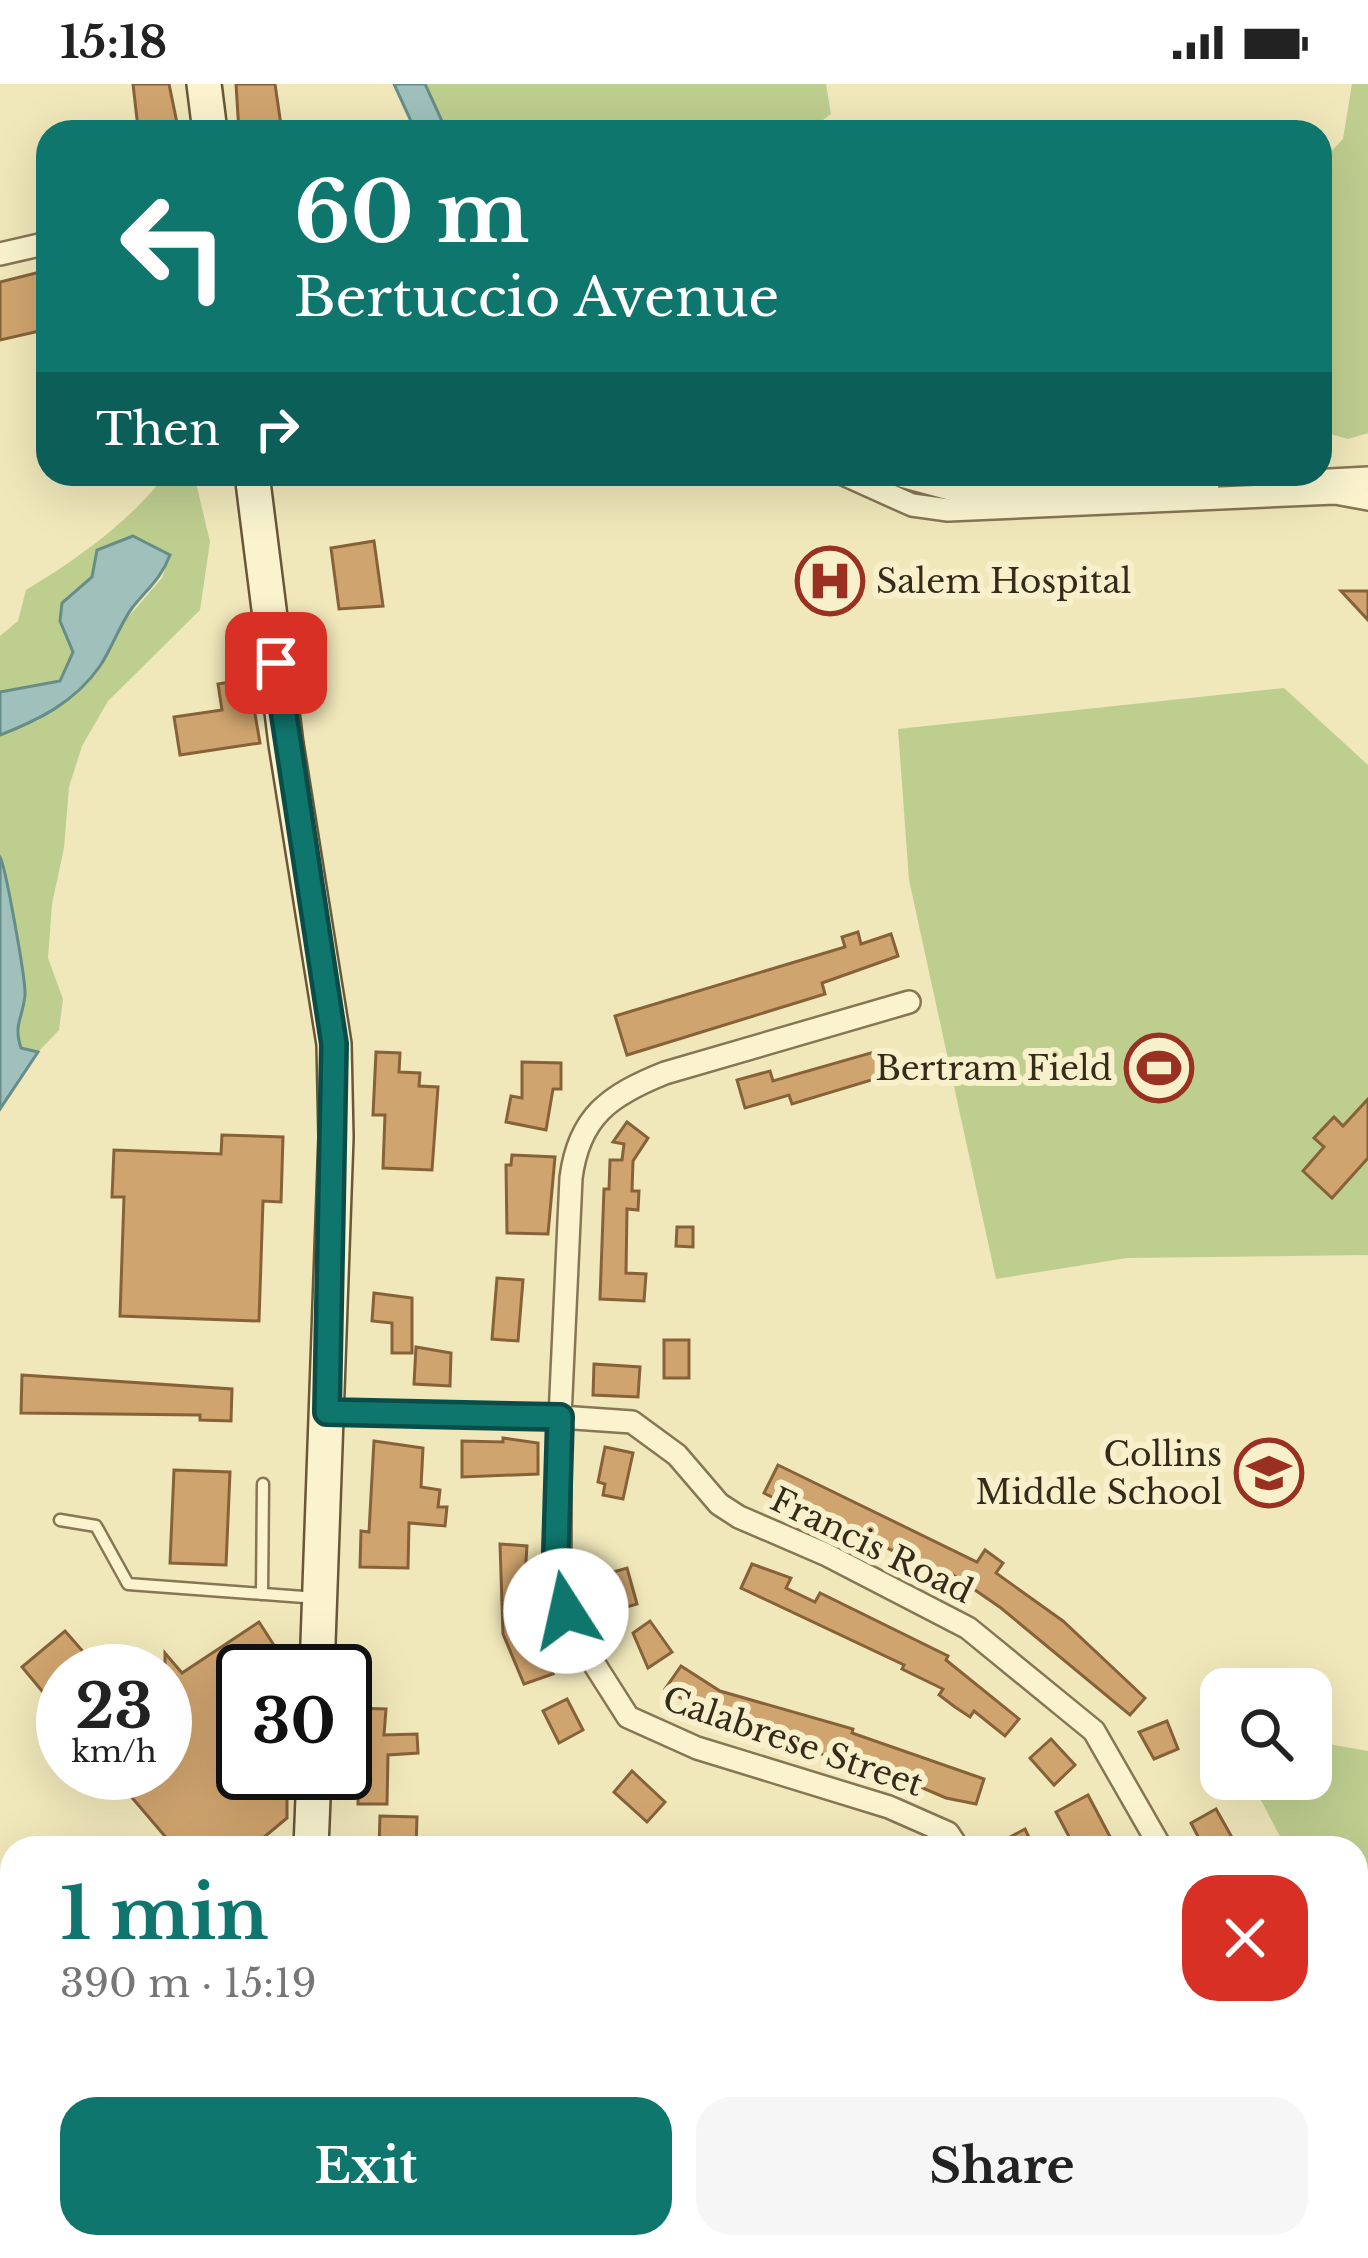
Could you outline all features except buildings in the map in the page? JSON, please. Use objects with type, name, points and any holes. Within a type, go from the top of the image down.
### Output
[{"type":"main road","points":[[204,84],[208,120]]},
{"type":"main road","points":[[254,486],[286,744],[334,1044],[318,1644]]},
{"type":"main road","points":[[311,1836],[313,1800]]},
{"type":"street","points":[[0,254],[36,246]]},
{"type":"street","points":[[1332,480],[1368,478]]},
{"type":"street","points":[[869,486],[911,505],[1240,486]]},
{"type":"street","points":[[939,486],[1033,499],[1335,493],[1368,499]]},
{"type":"street","name":"Calabrese Street","points":[[909,1002],[665,1073],[616,1095],[586,1122],[575,1147],[572,1178],[560,1417],[560,1587],[579,1640],[628,1717],[697,1748],[889,1807],[950,1836]]},
{"type":"street","name":"Francis Road","points":[[327,1412],[632,1422],[677,1455],[719,1504],[739,1517],[825,1553],[968,1628],[1094,1731],[1154,1836]]},
{"type":"lane","points":[[262,1594],[263,1484]]},
{"type":"lane","points":[[60,1520],[96,1526],[128,1584],[320,1598]]},
{"type":"green space","points":[[425,84],[826,84],[831,114],[823,120],[442,120]]},
{"type":"green space","points":[[1352,84],[1368,84],[1368,433],[1348,439],[1332,434],[1332,150],[1343,139]]},
{"type":"green space","points":[[155,486],[197,486],[210,542],[200,610],[108,701],[82,746],[69,787],[64,848],[52,904],[48,958],[63,999],[59,1030],[38,1052],[21,1048],[13,1025],[25,997],[0,857],[0,735],[39,720],[162,578],[170,555],[139,540],[97,550],[92,577],[60,621],[73,652],[60,681],[0,692],[0,636],[18,621],[26,590],[102,538]]},
{"type":"green space","name":"Bertram Field","points":[[1284,688],[1368,765],[1368,1255],[1127,1258],[996,1279],[909,880],[898,729]]},
{"type":"green space","points":[[1332,1745],[1368,1751],[1368,1836],[1280,1836],[1261,1800],[1332,1800]]},
{"type":"water","points":[[394,84],[425,84],[442,120],[410,120]]},
{"type":"water","points":[[133,536],[170,555],[127,615],[100,666],[55,708],[0,735],[0,692],[60,681],[73,652],[60,621],[62,603],[92,577],[97,550]]},
{"type":"water","points":[[0,857],[24,985],[19,1040],[21,1048],[38,1052],[0,1109]]},
{"type":"place","name":"Salem Hospital","points":[[830,581]]},
{"type":"place","name":"Bertram Field","points":[[1159,1068]]},
{"type":"place","name":"Collins Middle School","points":[[1269,1473]]},
{"type":"route","points":[[276,663],[334,1044],[337,1091],[327,1412],[560,1417],[556,1552],[566,1611]]}]
